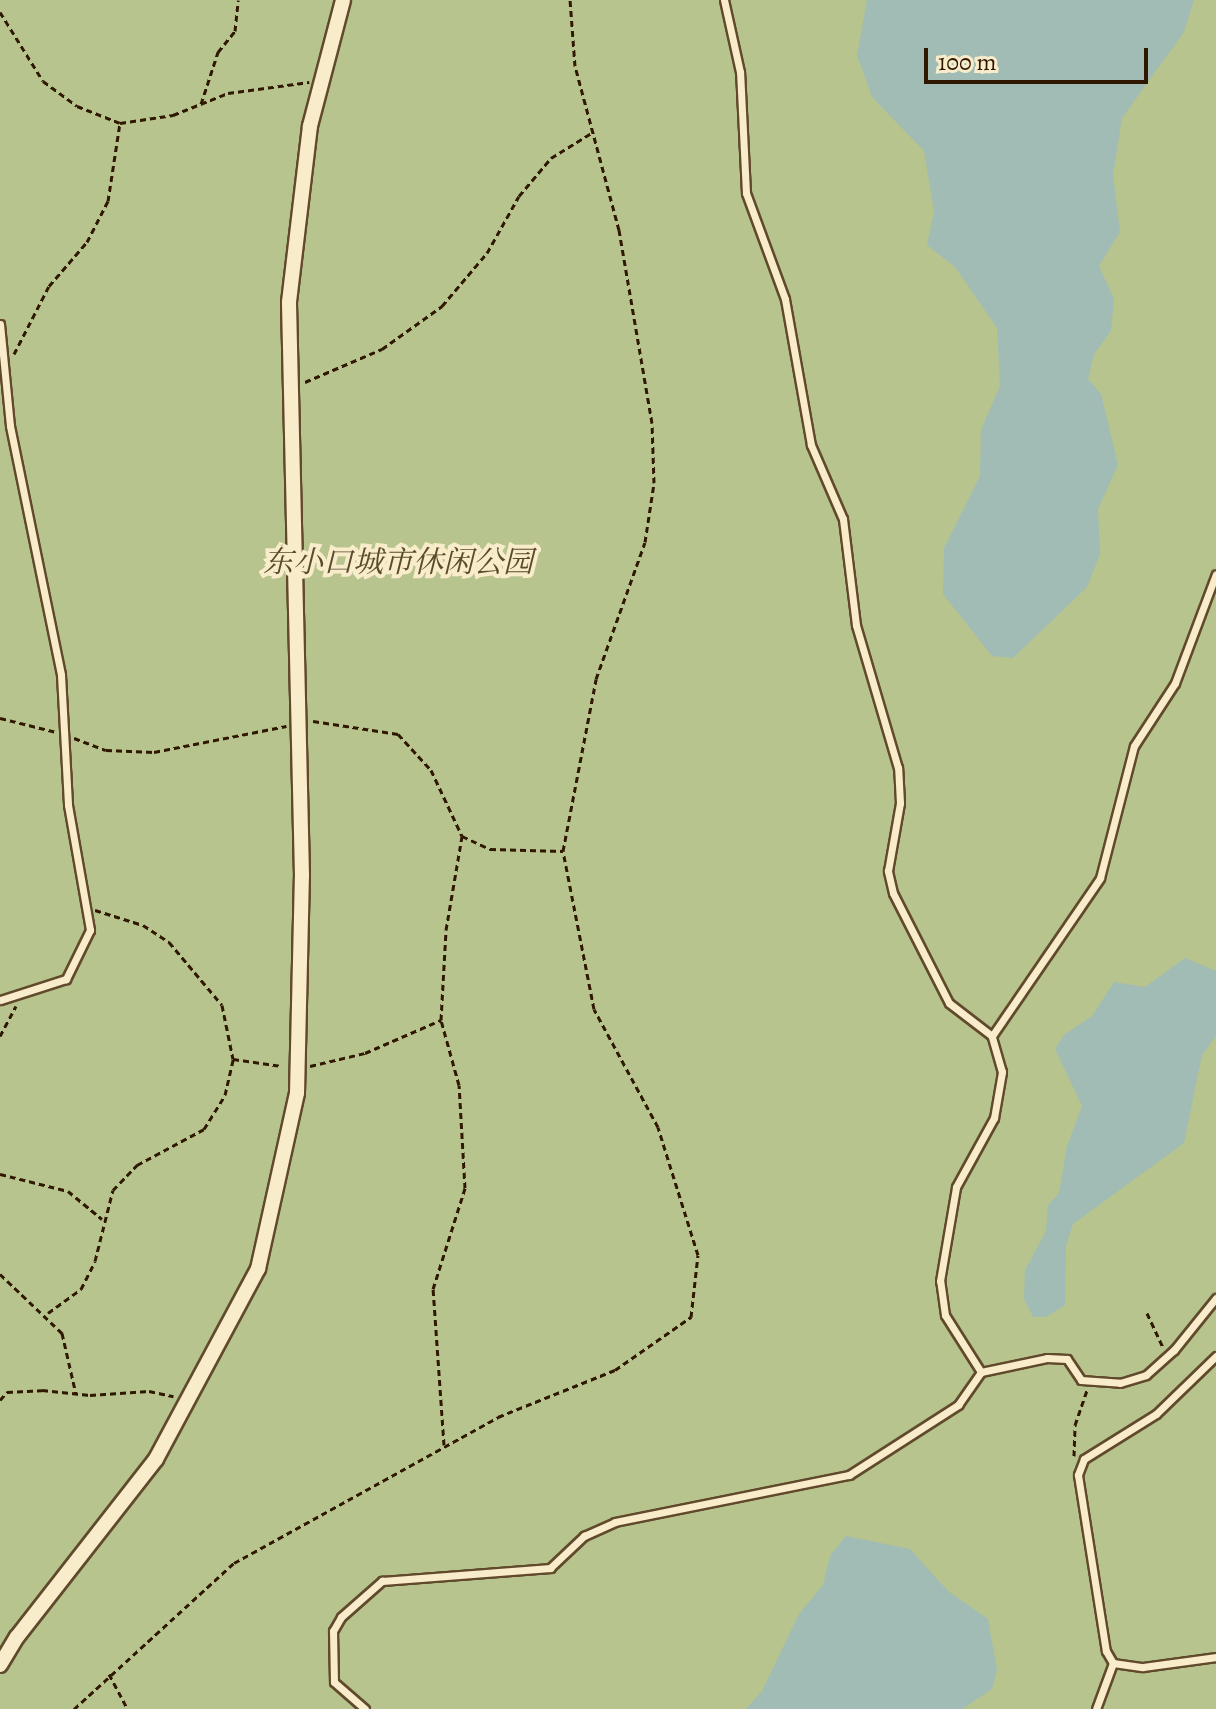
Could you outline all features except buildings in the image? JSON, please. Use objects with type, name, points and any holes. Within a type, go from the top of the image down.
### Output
[{"type":"street","points":[[0,1665],[17,1637],[156,1459],[258,1269],[297,1093],[302,876],[289,302],[310,126],[343,0]]},
{"type":"lane","points":[[724,0],[740,72],[746,193],[785,299],[811,445],[843,519],[856,625],[898,768],[900,803],[888,871],[893,893],[949,1003],[992,1036],[1002,1072],[994,1118],[969,1154],[956,1187],[940,1281],[945,1315],[981,1372]]},
{"type":"lane","points":[[0,324],[10,426],[61,675],[68,805],[90,930],[66,979],[0,1000]]},
{"type":"lane","points":[[992,1036],[1100,878],[1134,746],[1175,683],[1216,574]]},
{"type":"lane","points":[[365,1709],[334,1682],[333,1631],[382,1581],[550,1568],[584,1536],[615,1522],[849,1475],[958,1405],[981,1372],[1067,1359],[1081,1380],[1120,1383],[1146,1375],[1164,1359],[1216,1298]]},
{"type":"lane","points":[[1113,1663],[1106,1651],[1078,1475],[1084,1459],[1156,1414],[1216,1356]]},
{"type":"lane","points":[[1113,1663],[1143,1667],[1216,1657]]},
{"type":"lane","points":[[1096,1709],[1113,1663]]},
{"type":"path","points":[[201,104],[218,52],[235,31],[238,0]]},
{"type":"path","points":[[74,1709],[234,1563],[498,1417],[615,1370],[691,1317],[698,1255],[658,1127],[594,1009],[563,851],[596,679],[645,542],[654,483],[652,423],[627,275],[575,66],[570,0]]},
{"type":"path","points":[[0,12],[43,81],[77,106],[120,123],[173,115],[228,93],[321,82]]},
{"type":"path","points":[[5,380],[22,331],[49,286],[87,242],[108,201],[120,123]]},
{"type":"path","points":[[291,386],[382,349],[442,306],[487,253],[519,196],[551,158],[593,132]]},
{"type":"path","points":[[444,1445],[433,1289],[465,1188],[459,1085],[441,1020],[446,930],[462,836]]},
{"type":"path","points":[[48,1313],[81,1289],[95,1261],[102,1219],[113,1190],[137,1165],[204,1129],[225,1095],[233,1059],[222,1005],[169,942],[143,925],[86,906]]},
{"type":"path","points":[[0,1036],[22,995]]},
{"type":"path","points":[[233,1059],[297,1068],[365,1053],[441,1020]]},
{"type":"path","points":[[0,1174],[68,1191],[102,1219]]},
{"type":"path","points":[[0,1274],[48,1313],[62,1333],[76,1394]]},
{"type":"path","points":[[1147,1313],[1164,1359]]},
{"type":"path","points":[[1078,1475],[1075,1425],[1083,1393],[1093,1386]]},
{"type":"path","points":[[0,1400],[7,1392],[76,1394],[149,1391],[188,1400]]},
{"type":"path","points":[[109,1674],[128,1709]]},
{"type":"green space","name":"东小口城市休闲公园","points":[[0,0],[1216,0],[1216,1709],[0,1709]]},
{"type":"water","points":[[867,0],[1194,0],[1184,32],[1122,118],[1113,175],[1120,232],[1099,266],[1114,299],[1111,331],[1094,354],[1088,379],[1101,394],[1118,465],[1098,509],[1100,554],[1087,587],[1013,658],[992,656],[943,594],[944,548],[980,476],[981,430],[1000,386],[997,328],[955,267],[927,245],[934,212],[924,151],[872,97],[857,55]]},
{"type":"water","points":[[1185,958],[1216,971],[1216,1036],[1202,1055],[1184,1143],[1073,1224],[1066,1246],[1065,1305],[1046,1317],[1033,1317],[1024,1299],[1025,1270],[1046,1231],[1048,1205],[1059,1193],[1067,1146],[1082,1106],[1055,1049],[1064,1035],[1092,1016],[1114,982],[1145,987]]},
{"type":"water","points":[[846,1536],[910,1549],[948,1591],[988,1619],[997,1670],[992,1689],[962,1709],[746,1709],[762,1691],[799,1614],[823,1585],[830,1556]]}]
